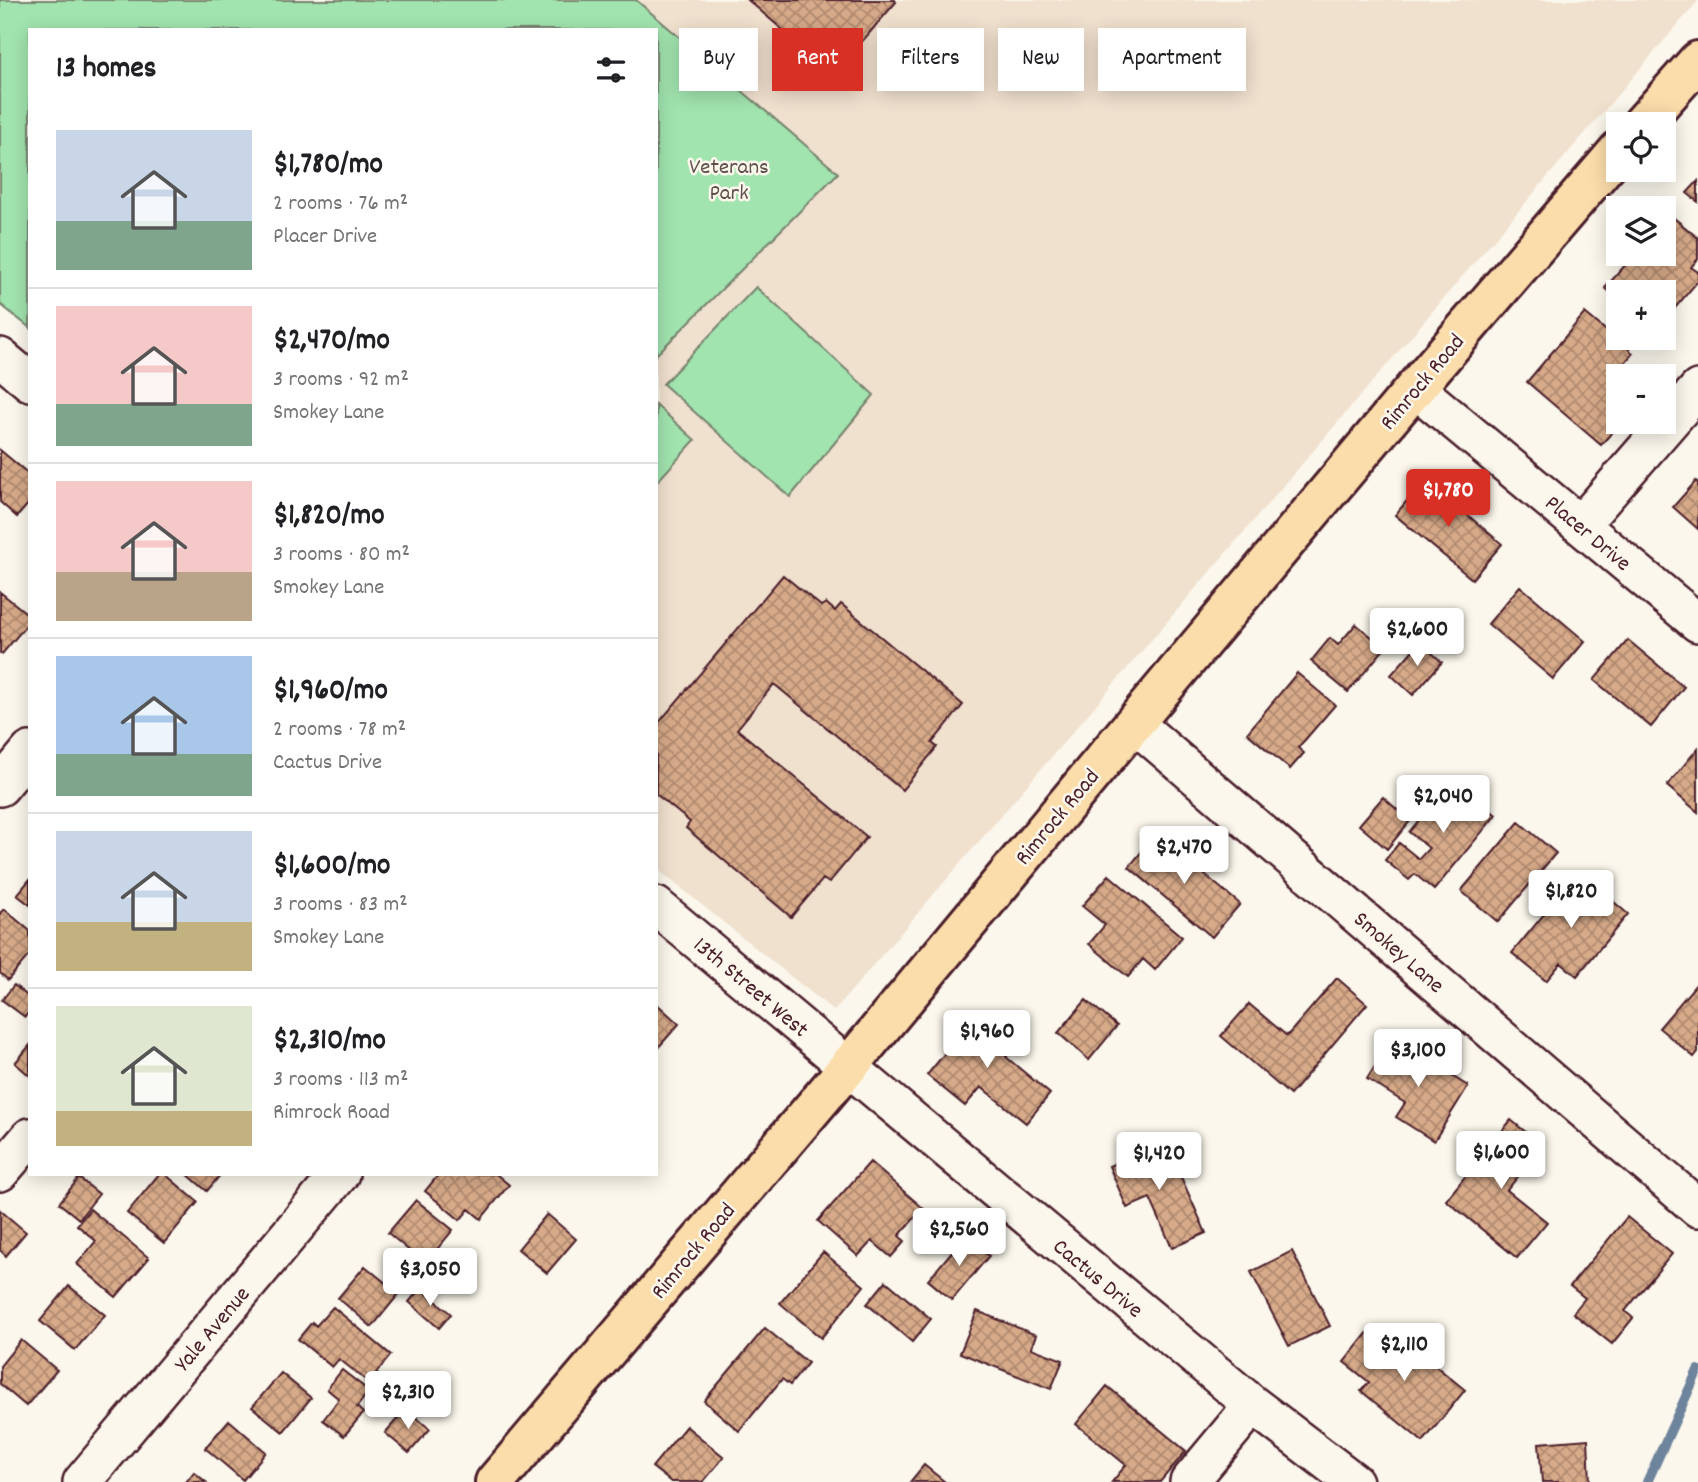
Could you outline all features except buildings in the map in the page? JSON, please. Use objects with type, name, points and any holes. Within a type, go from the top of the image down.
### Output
[{"type":"main road","points":[[1653,112],[1698,61]]},
{"type":"main road","name":"Rimrock Road","points":[[495,1482],[848,1067],[1415,388],[1606,165]]},
{"type":"street","name":"Placer Drive","points":[[1415,388],[1698,623]]},
{"type":"street","points":[[1580,525],[1698,389]]},
{"type":"street","name":"Smokey Lane","points":[[1134,723],[1698,1208]]},
{"type":"street","points":[[0,787],[28,753]]},
{"type":"street","name":"13th Street West","points":[[658,908],[848,1067]]},
{"type":"street","name":"Cactus Drive","points":[[848,1067],[1253,1405],[1354,1482]]},
{"type":"street","points":[[0,1172],[28,1139]]},
{"type":"street","name":"Yale Avenue","points":[[82,1482],[338,1176]]},
{"type":"street","points":[[1189,1482],[1253,1405]]},
{"type":"shaded area","points":[[636,0],[1698,0],[834,1011],[658,870],[658,353],[838,173],[742,91],[758,91],[758,28],[679,28],[679,37]]},
{"type":"green space","name":"Veterans Park","points":[[0,0],[636,0],[679,37],[679,91],[742,91],[838,173],[658,353],[658,28],[28,28],[28,326],[0,304]]},
{"type":"green space","points":[[756,287],[874,395],[790,497],[663,384]]},
{"type":"green space","points":[[658,407],[695,440],[658,481]]},
{"type":"waterway","points":[[1647,1482],[1698,1370]]}]
